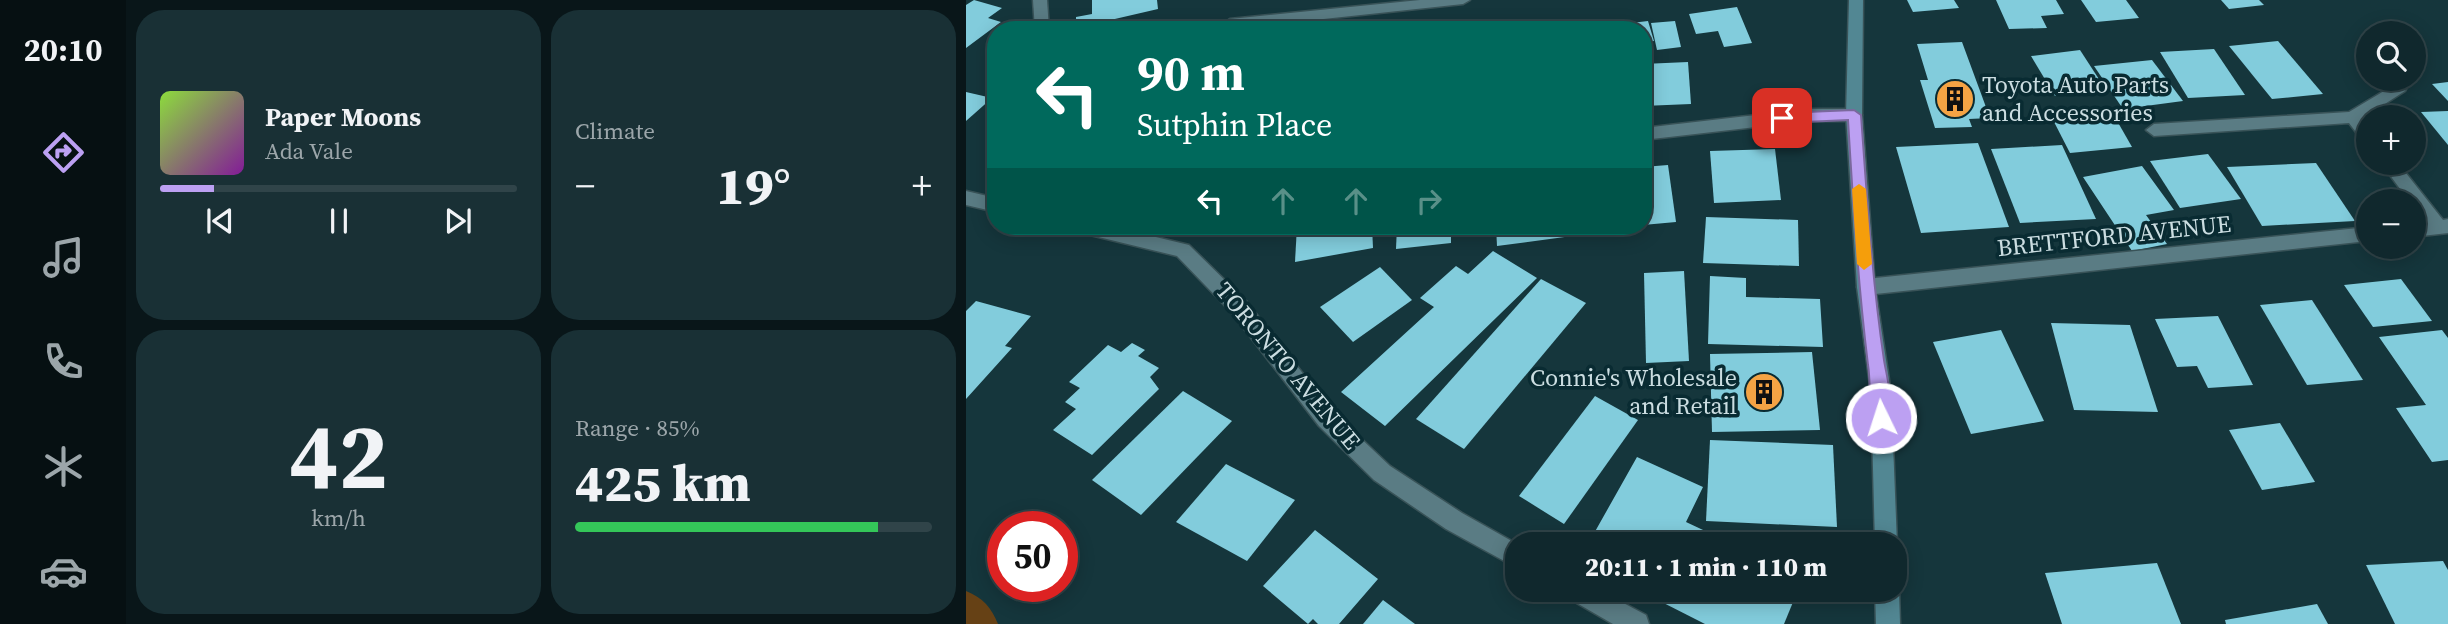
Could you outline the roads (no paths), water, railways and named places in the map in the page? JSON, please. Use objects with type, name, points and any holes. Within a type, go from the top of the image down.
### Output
[{"type":"main road","points":[[1856,0],[1854,115],[1866,287],[1881,393],[1886,532]]},
{"type":"main road","points":[[1887,602],[1888,624]]},
{"type":"street","points":[[1040,0],[1041,21]]},
{"type":"street","points":[[1259,21],[1463,0]]},
{"type":"street","points":[[2154,130],[2353,117],[2393,91]]},
{"type":"street","points":[[1652,133],[1810,115],[1854,115]]},
{"type":"street","points":[[2353,117],[2356,121]]},
{"type":"street","points":[[2399,175],[2444,226]]},
{"type":"street","points":[[966,198],[987,203]]},
{"type":"street","points":[[2426,228],[2444,226]]},
{"type":"street","name":"TORONTO AVENUE","points":[[1120,235],[1183,250],[1239,307],[1326,419],[1382,473],[1454,522],[1505,550]]},
{"type":"street","name":"BRETTFORD AVENUE","points":[[1866,287],[2356,235]]},
{"type":"street","points":[[1598,602],[1637,624]]},
{"type":"waterway","points":[[966,612],[977,624]]},
{"type":"place","name":"Toyota Auto Parts and Accessories","points":[[1955,99]]},
{"type":"place","name":"Connie's Wholesale and Retail","points":[[1764,392]]}]
